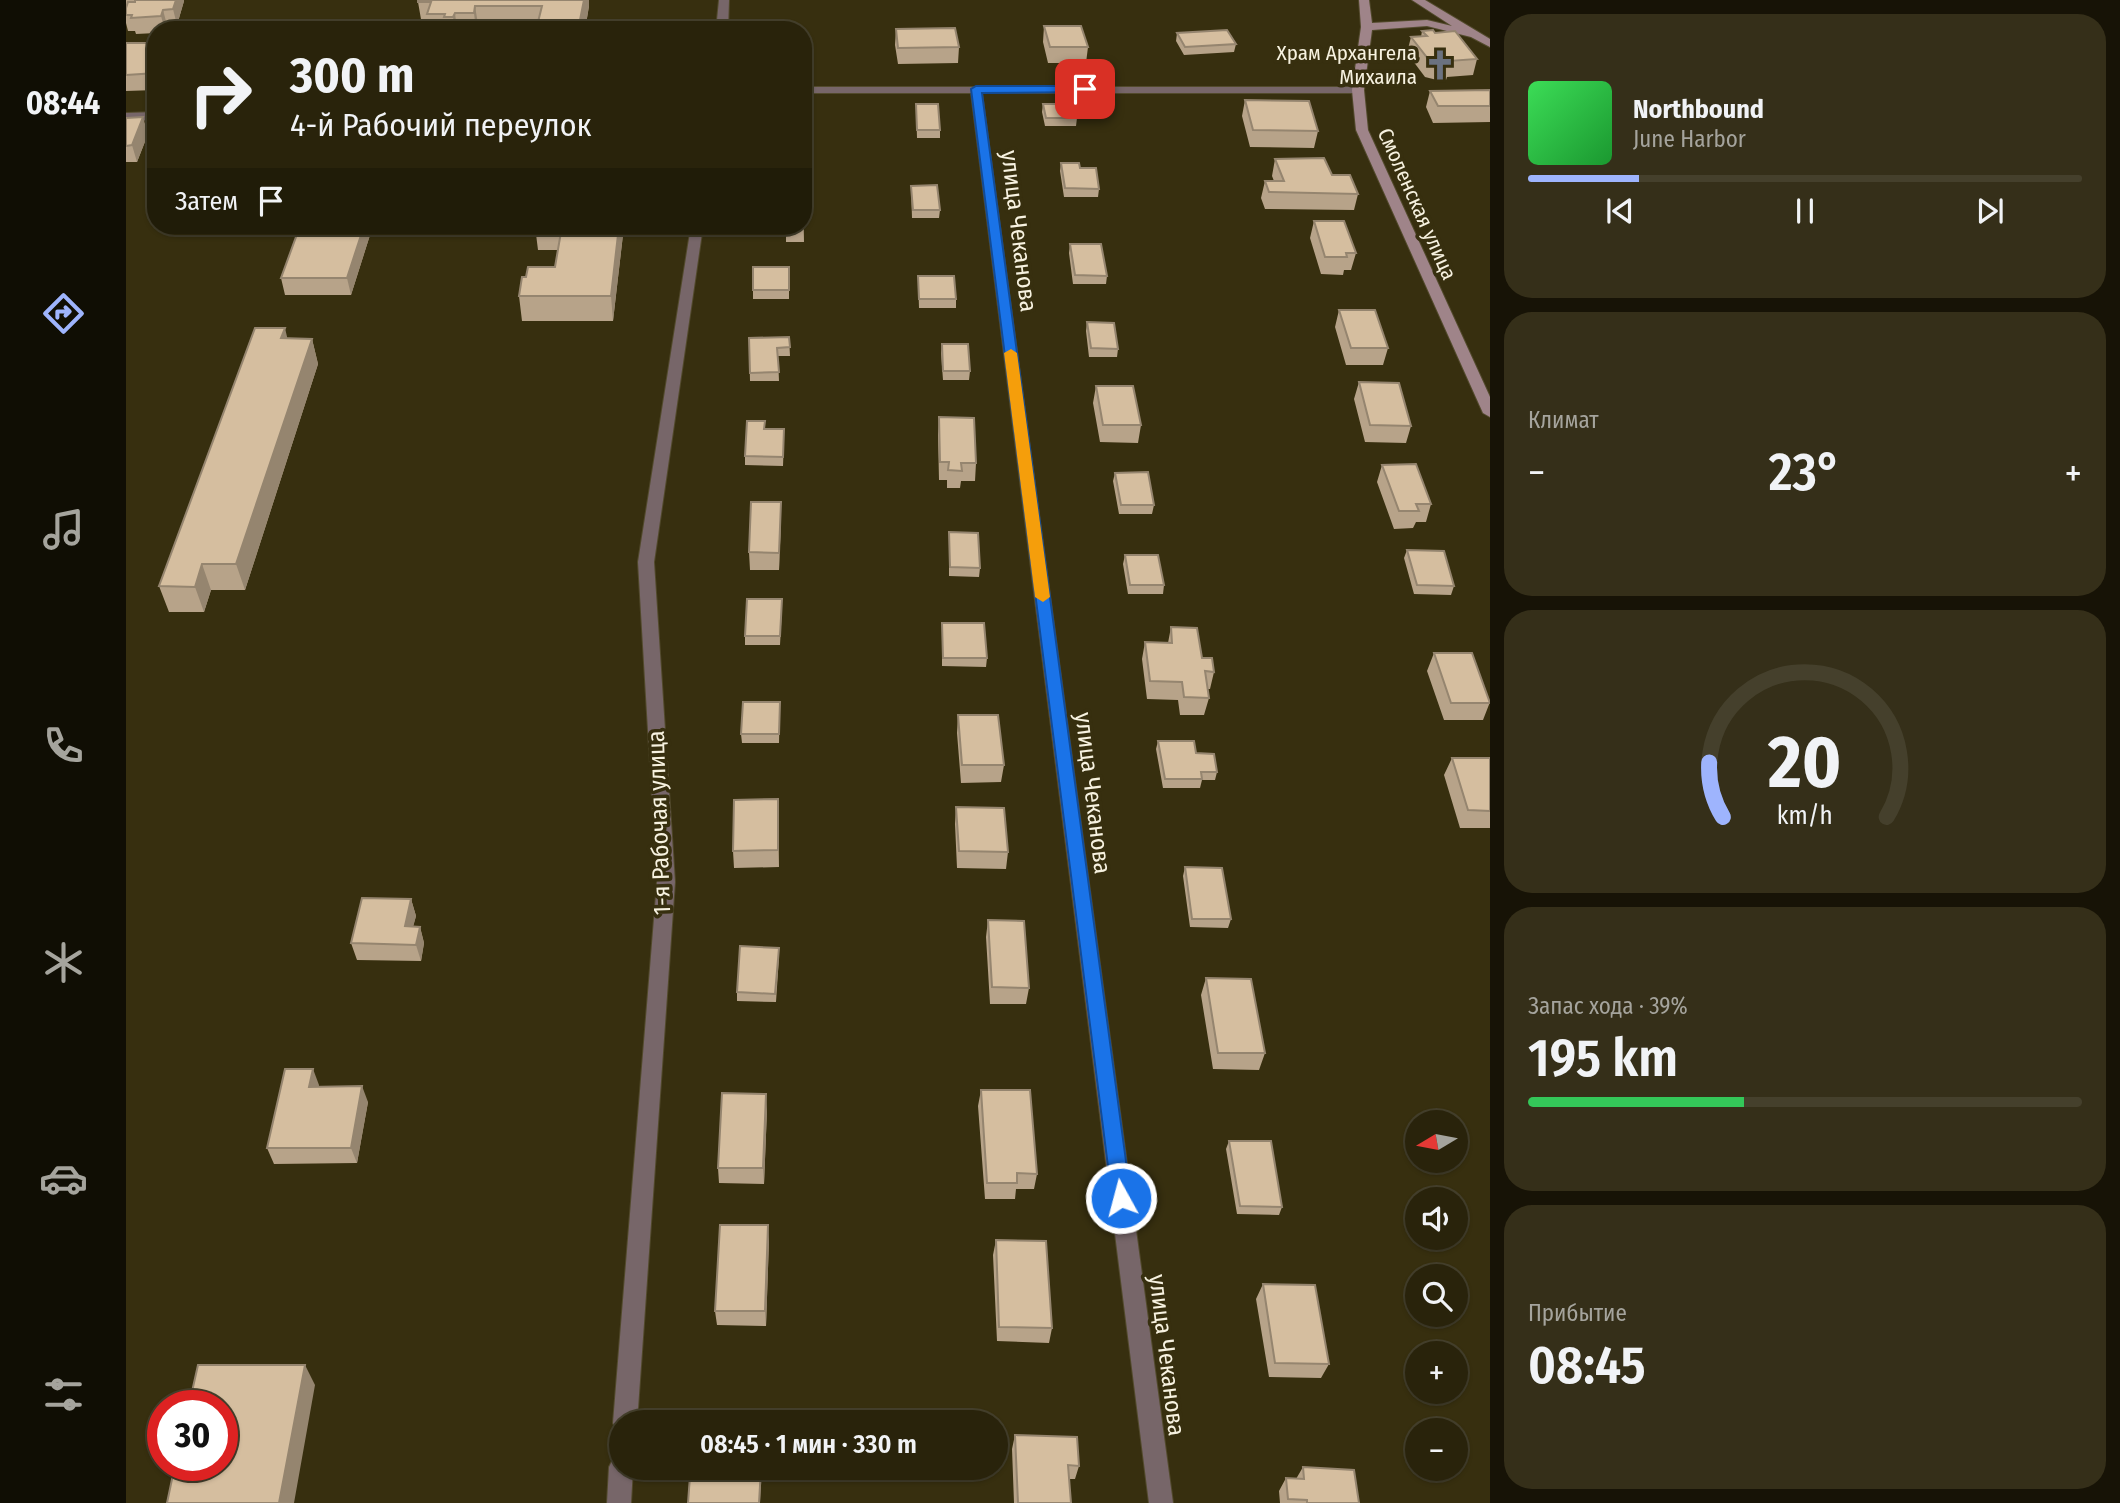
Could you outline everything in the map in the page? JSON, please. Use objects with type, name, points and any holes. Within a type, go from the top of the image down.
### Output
[{"type":"street","points":[[723,21],[724,0]]},
{"type":"street","name":"Смоленская улица","points":[[1364,0],[1367,27],[1358,90],[1362,130],[1490,413]]},
{"type":"street","points":[[1417,0],[1490,44]]},
{"type":"street","points":[[1367,27],[1427,23],[1471,34]]},
{"type":"street","name":"улица Чеканова","points":[[976,89],[1161,1503]]},
{"type":"street","points":[[812,90],[1358,90]]},
{"type":"street","points":[[126,117],[147,116]]},
{"type":"street","name":"1-я Рабочая улица","points":[[626,1410],[666,881],[646,562],[696,235]]},
{"type":"street","points":[[619,1503],[620,1480]]},
{"type":"building","points":[[176,0],[173,9],[163,10],[161,16],[131,18],[132,15],[126,15],[126,8],[128,2]]},
{"type":"building","points":[[584,0],[580,21],[538,21],[542,6],[475,6],[474,13],[455,13],[453,17],[444,17],[445,14],[427,14],[431,2],[418,2]]},
{"type":"building","points":[[1044,26],[1081,26],[1088,47],[1050,47]]},
{"type":"building","points":[[955,28],[959,47],[898,48],[896,29]]},
{"type":"building","points":[[1227,30],[1236,44],[1185,47],[1177,33]]},
{"type":"building","points":[[1433,30],[1435,33],[1455,31],[1477,59],[1448,61],[1451,64],[1429,60],[1411,37],[1427,36],[1422,31]]},
{"type":"building","points":[[126,43],[147,43],[147,74],[126,75]]},
{"type":"building","points":[[1490,90],[1490,106],[1438,106],[1430,91]]},
{"type":"building","points":[[1245,100],[1309,101],[1318,131],[1253,130]]},
{"type":"building","points":[[916,104],[938,104],[940,130],[917,130]]},
{"type":"building","points":[[1043,104],[1074,104],[1077,118],[1046,118]]},
{"type":"building","points":[[143,117],[132,145],[126,146],[126,118]]},
{"type":"building","points":[[1324,158],[1332,175],[1350,175],[1358,194],[1269,192],[1265,181],[1284,181],[1275,159]]},
{"type":"building","points":[[1061,163],[1079,163],[1080,168],[1096,168],[1099,189],[1065,188]]},
{"type":"building","points":[[937,185],[940,210],[913,210],[911,186]]},
{"type":"building","points":[[1314,221],[1344,221],[1356,253],[1346,253],[1347,257],[1325,257]]},
{"type":"building","points":[[297,235],[361,235],[347,278],[281,278]]},
{"type":"building","points":[[560,235],[618,235],[611,296],[519,296],[522,277],[526,277],[528,267],[555,267]]},
{"type":"building","points":[[1070,244],[1101,244],[1107,276],[1075,275]]},
{"type":"building","points":[[753,267],[789,267],[789,290],[753,290]]},
{"type":"building","points":[[918,276],[954,276],[956,299],[919,299]]},
{"type":"building","points":[[1339,310],[1375,310],[1388,348],[1351,348]]},
{"type":"building","points":[[1087,322],[1114,323],[1118,349],[1091,348]]},
{"type":"building","points":[[255,328],[285,328],[281,338],[312,339],[236,564],[202,564],[195,587],[159,586]]},
{"type":"building","points":[[789,337],[790,347],[777,348],[779,372],[750,373],[749,338]]},
{"type":"building","points":[[942,344],[968,344],[970,371],[943,371]]},
{"type":"building","points":[[1359,382],[1399,383],[1411,426],[1370,425]]},
{"type":"building","points":[[1096,386],[1133,386],[1141,425],[1103,425]]},
{"type":"building","points":[[939,417],[974,418],[976,463],[961,463],[962,471],[948,470],[949,462],[940,462]]},
{"type":"building","points":[[747,421],[765,421],[764,429],[784,429],[783,457],[745,456]]},
{"type":"building","points":[[1416,464],[1431,504],[1416,504],[1419,511],[1399,511],[1382,465]]},
{"type":"building","points":[[1148,472],[1154,505],[1121,505],[1115,473]]},
{"type":"building","points":[[751,502],[781,502],[779,553],[749,552]]},
{"type":"building","points":[[949,532],[978,533],[980,568],[950,567]]},
{"type":"building","points":[[1407,550],[1444,551],[1454,586],[1417,585]]},
{"type":"building","points":[[1125,555],[1158,555],[1164,585],[1130,585]]},
{"type":"building","points":[[747,599],[782,599],[780,636],[745,636]]},
{"type":"building","points":[[942,623],[984,623],[987,658],[943,658]]},
{"type":"building","points":[[1171,627],[1197,628],[1202,658],[1212,658],[1214,672],[1205,671],[1209,698],[1184,697],[1182,682],[1150,681],[1145,642],[1172,643]]},
{"type":"building","points":[[1434,653],[1472,653],[1490,703],[1451,703]]},
{"type":"building","points":[[743,702],[780,702],[779,734],[741,734]]},
{"type":"building","points":[[958,715],[998,715],[1004,765],[962,765]]},
{"type":"building","points":[[1158,741],[1194,741],[1196,753],[1214,754],[1217,772],[1201,772],[1202,779],[1165,779]]},
{"type":"building","points":[[1452,758],[1490,758],[1490,811],[1468,810]]},
{"type":"building","points":[[778,799],[778,850],[733,851],[734,800]]},
{"type":"building","points":[[956,807],[1004,808],[1008,852],[959,851]]},
{"type":"building","points":[[1185,867],[1222,868],[1231,919],[1192,919]]},
{"type":"building","points":[[362,898],[411,899],[405,926],[420,927],[416,945],[351,943]]},
{"type":"building","points":[[988,920],[1024,921],[1029,988],[992,987]]},
{"type":"building","points":[[740,946],[779,948],[775,994],[737,992]]},
{"type":"building","points":[[1206,978],[1251,979],[1265,1053],[1218,1053]]},
{"type":"building","points":[[285,1069],[313,1069],[309,1087],[362,1086],[351,1148],[267,1148]]},
{"type":"building","points":[[981,1090],[1030,1090],[1037,1174],[1017,1173],[1017,1183],[987,1183]]},
{"type":"building","points":[[722,1093],[766,1094],[763,1168],[718,1168]]},
{"type":"building","points":[[1229,1141],[1271,1141],[1282,1207],[1240,1206]]},
{"type":"building","points":[[720,1225],[768,1225],[765,1311],[715,1311]]},
{"type":"building","points":[[996,1240],[1046,1241],[1052,1328],[999,1327]]},
{"type":"building","points":[[1263,1284],[1315,1285],[1329,1364],[1275,1363]]},
{"type":"building","points":[[198,1365],[305,1365],[279,1503],[167,1503],[172,1481],[238,1481],[238,1390],[192,1390]]},
{"type":"building","points":[[1015,1435],[1077,1437],[1079,1466],[1068,1465],[1071,1503],[1018,1503]]},
{"type":"building","points":[[1303,1467],[1354,1470],[1359,1503],[1307,1503],[1307,1500],[1288,1499],[1286,1478],[1304,1479]]},
{"type":"building","points":[[690,1480],[760,1480],[759,1503],[688,1503]]},
{"type":"slow traffic","points":[[1011,353],[1043,597]]},
{"type":"place","name":"Храм Архангела Михаила","points":[[1440,65]]},
{"type":"route","points":[[1085,89],[976,89],[1121,1198]]}]
